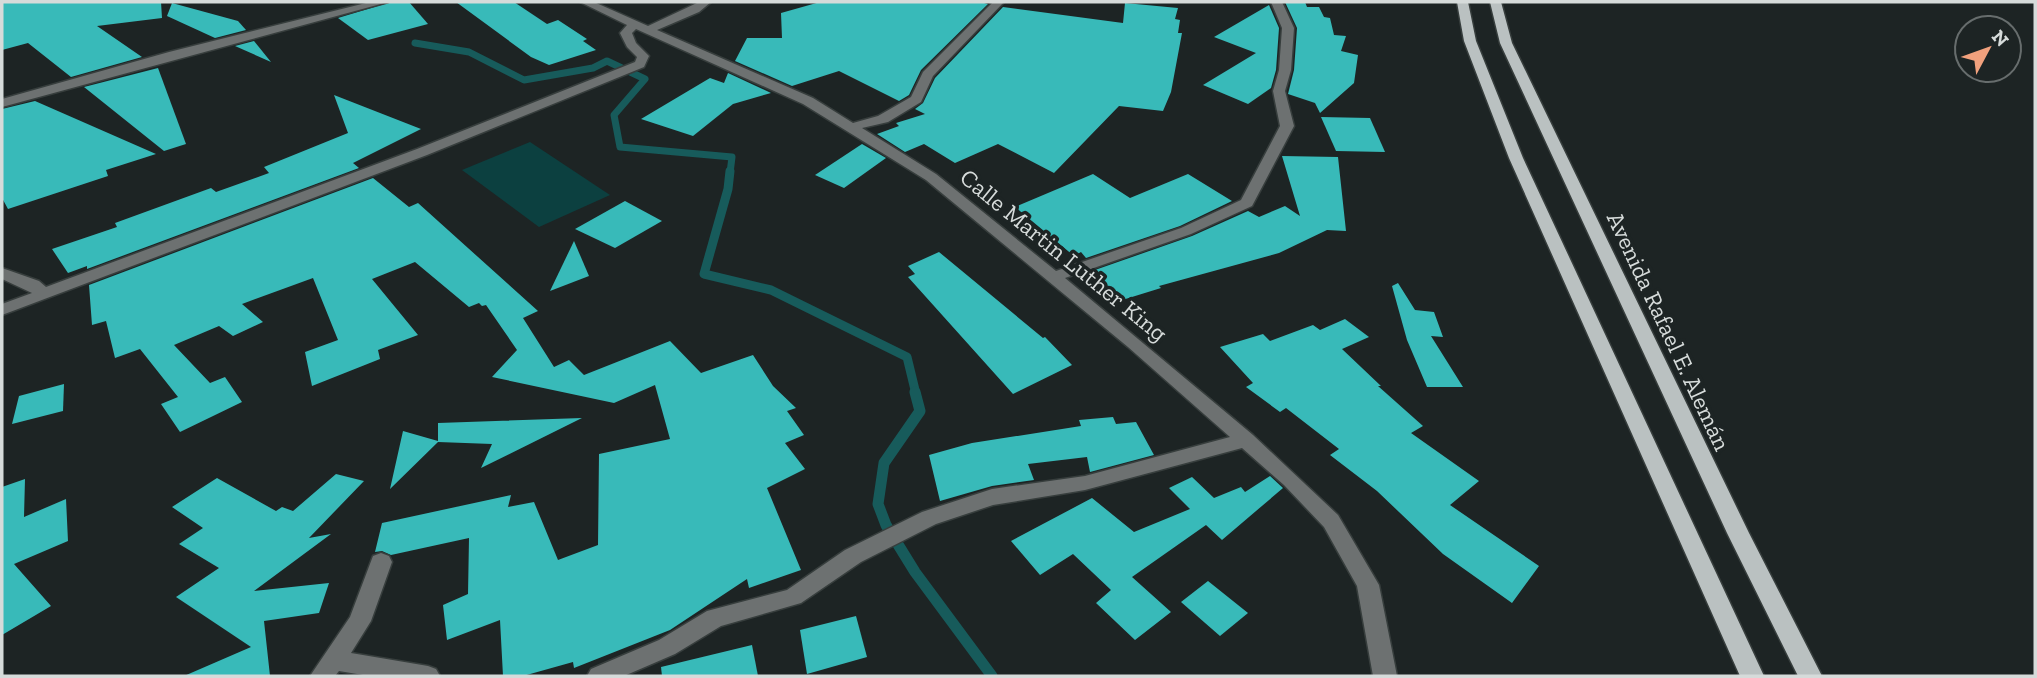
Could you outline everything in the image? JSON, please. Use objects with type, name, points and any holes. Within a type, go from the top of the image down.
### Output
[{"type":"main road","points":[[1462,2],[1470,41],[1516,158],[1752,676]]},
{"type":"main road","name":"Avenida Rafael E. Alemán","points":[[1495,2],[1506,43],[1738,533],[1810,676]]},
{"type":"street","points":[[2,103],[173,55],[382,2]]},
{"type":"street","name":"Calle Martin Luther King","points":[[585,2],[808,101],[931,177],[1053,277],[1246,440],[1331,521],[1368,585],[1385,676]]},
{"type":"street","points":[[2,310],[422,152],[640,64],[643,56],[631,44],[626,33],[695,10],[706,2]]},
{"type":"street","points":[[851,127],[883,119],[915,99],[927,75],[999,2]]},
{"type":"street","points":[[1053,277],[1186,231],[1247,203],[1287,126],[1279,91],[1285,70],[1289,28],[1278,2]]},
{"type":"street","points":[[2,273],[33,285],[44,294]]},
{"type":"street","points":[[598,676],[667,648],[715,618],[793,597],[870,546],[929,518],[992,497],[1084,483],[1246,440]]},
{"type":"street","points":[[327,668],[360,621],[382,562]]},
{"type":"street","points":[[327,668],[428,676]]},
{"type":"shaded area","points":[[530,142],[610,195],[539,227],[462,170]]},
{"type":"building","points":[[2,2],[161,2],[162,18],[97,26],[142,57],[71,77],[28,43],[2,50]]},
{"type":"building","points":[[391,2],[409,2],[428,24],[368,40],[338,18]]},
{"type":"building","points":[[456,2],[514,2],[547,24],[558,20],[587,39],[583,41],[596,50],[549,65],[531,57]]},
{"type":"building","points":[[820,2],[988,4],[921,70],[909,95],[899,101],[839,71],[792,86],[735,61],[747,38],[782,38],[781,13]]},
{"type":"building","points":[[1285,2],[1305,2],[1307,7],[1319,7],[1324,17],[1330,18],[1334,35],[1346,36],[1341,51],[1358,55],[1354,83],[1320,113],[1315,103],[1288,94],[1294,70],[1297,28]]},
{"type":"building","points":[[172,3],[238,21],[246,30],[215,38],[167,16]]},
{"type":"building","points":[[1125,3],[1178,8],[1175,19],[1180,20],[1178,33],[1182,33],[1171,92],[1163,111],[1119,106],[1054,173],[998,144],[955,163],[924,144],[905,152],[877,134],[899,126],[896,123],[925,114],[915,109],[923,103],[935,78],[1003,7],[1123,23]]},
{"type":"building","points":[[1269,5],[1279,28],[1276,70],[1271,88],[1248,104],[1203,85],[1256,53],[1214,37]]},
{"type":"building","points":[[254,41],[271,62],[235,46]]},
{"type":"building","points":[[158,68],[186,144],[164,151],[84,87]]},
{"type":"building","points":[[728,73],[771,93],[733,104],[693,136],[641,119],[710,78],[724,83]]},
{"type":"building","points":[[334,95],[421,129],[353,163],[359,168],[87,269],[87,266],[68,273],[52,249],[117,227],[115,223],[211,188],[216,192],[269,173],[264,167],[348,133]]},
{"type":"building","points":[[35,101],[156,154],[106,170],[108,176],[8,209],[2,198],[2,109]]},
{"type":"building","points":[[1321,117],[1370,118],[1385,152],[1336,151]]},
{"type":"building","points":[[862,144],[886,158],[844,188],[815,175]]},
{"type":"building","points":[[1282,156],[1338,157],[1346,231],[1327,230],[1279,253],[1159,286],[1161,288],[1119,301],[1095,270],[1192,236],[1248,211],[1259,217],[1285,206],[1300,216]]},
{"type":"building","points":[[1093,174],[1130,198],[1188,174],[1232,201],[1180,226],[1086,258],[1081,252],[1074,256],[1015,207]]},
{"type":"building","points":[[373,178],[409,207],[418,203],[538,311],[523,318],[554,367],[569,360],[584,375],[670,341],[701,373],[753,355],[773,386],[796,408],[787,411],[804,435],[785,443],[805,469],[767,488],[801,570],[749,588],[747,579],[670,630],[574,668],[573,662],[523,676],[503,676],[500,620],[447,640],[443,605],[468,594],[469,538],[391,555],[382,551],[375,552],[382,523],[511,495],[508,507],[534,502],[558,560],[598,545],[599,454],[670,439],[655,385],[614,403],[492,377],[517,350],[486,305],[479,303],[469,307],[415,262],[372,279],[418,335],[378,350],[380,359],[312,386],[305,352],[338,340],[313,278],[242,304],[263,322],[233,336],[219,326],[174,345],[210,383],[225,377],[242,402],[180,432],[161,404],[178,397],[140,349],[115,358],[106,321],[92,325],[89,285]]},
{"type":"building","points":[[625,201],[662,221],[615,248],[575,229]]},
{"type":"building","points":[[574,241],[589,276],[550,291]]},
{"type":"building","points":[[939,252],[1045,337],[1072,365],[1013,394],[908,277],[915,274],[908,266]]},
{"type":"building","points":[[1398,283],[1415,310],[1434,312],[1443,337],[1431,336],[1463,387],[1427,387],[1407,340],[1392,286]]},
{"type":"building","points":[[1345,319],[1369,337],[1342,349],[1423,426],[1411,433],[1479,481],[1450,505],[1539,566],[1512,603],[1443,554],[1377,491],[1330,455],[1339,449],[1286,408],[1280,412],[1246,387],[1253,383],[1220,347],[1263,334],[1270,341],[1313,325],[1320,330]]},
{"type":"building","points":[[64,384],[63,411],[12,424],[19,396]]},
{"type":"building","points":[[1113,417],[1116,424],[1136,422],[1154,455],[1090,472],[1087,457],[1028,464],[1034,480],[992,486],[940,501],[929,455],[972,443],[1081,426],[1079,420]]},
{"type":"building","points":[[582,418],[481,468],[492,444],[438,442],[390,489],[403,431],[438,441],[438,423]]},
{"type":"building","points":[[336,474],[364,481],[309,538],[331,534],[254,591],[329,583],[319,613],[264,621],[270,676],[184,676],[251,647],[176,597],[219,568],[179,544],[203,528],[172,507],[217,478],[276,511],[282,507],[293,511]]},
{"type":"building","points":[[1270,476],[1283,488],[1222,540],[1206,525],[1132,577],[1171,612],[1135,640],[1096,603],[1111,590],[1073,554],[1040,575],[1011,541],[1092,498],[1134,532],[1190,509],[1169,488],[1192,477],[1214,498],[1241,487],[1245,492]]},
{"type":"building","points":[[25,479],[24,517],[66,499],[68,541],[14,564],[51,606],[2,635],[2,487]]},
{"type":"building","points":[[1208,581],[1248,613],[1220,636],[1181,602]]},
{"type":"building","points":[[856,616],[867,657],[807,674],[800,630]]},
{"type":"building","points":[[752,645],[758,676],[662,676],[661,667]]},
{"type":"waterway","points":[[415,43],[469,52],[524,80],[593,68],[607,61],[645,79],[614,115],[620,147],[732,157],[730,173]]},
{"type":"waterway","points":[[730,171],[728,189],[704,274],[771,290],[907,357],[916,394]]},
{"type":"waterway","points":[[915,392],[920,411],[884,463],[878,504],[886,525],[915,572],[992,676]]}]
